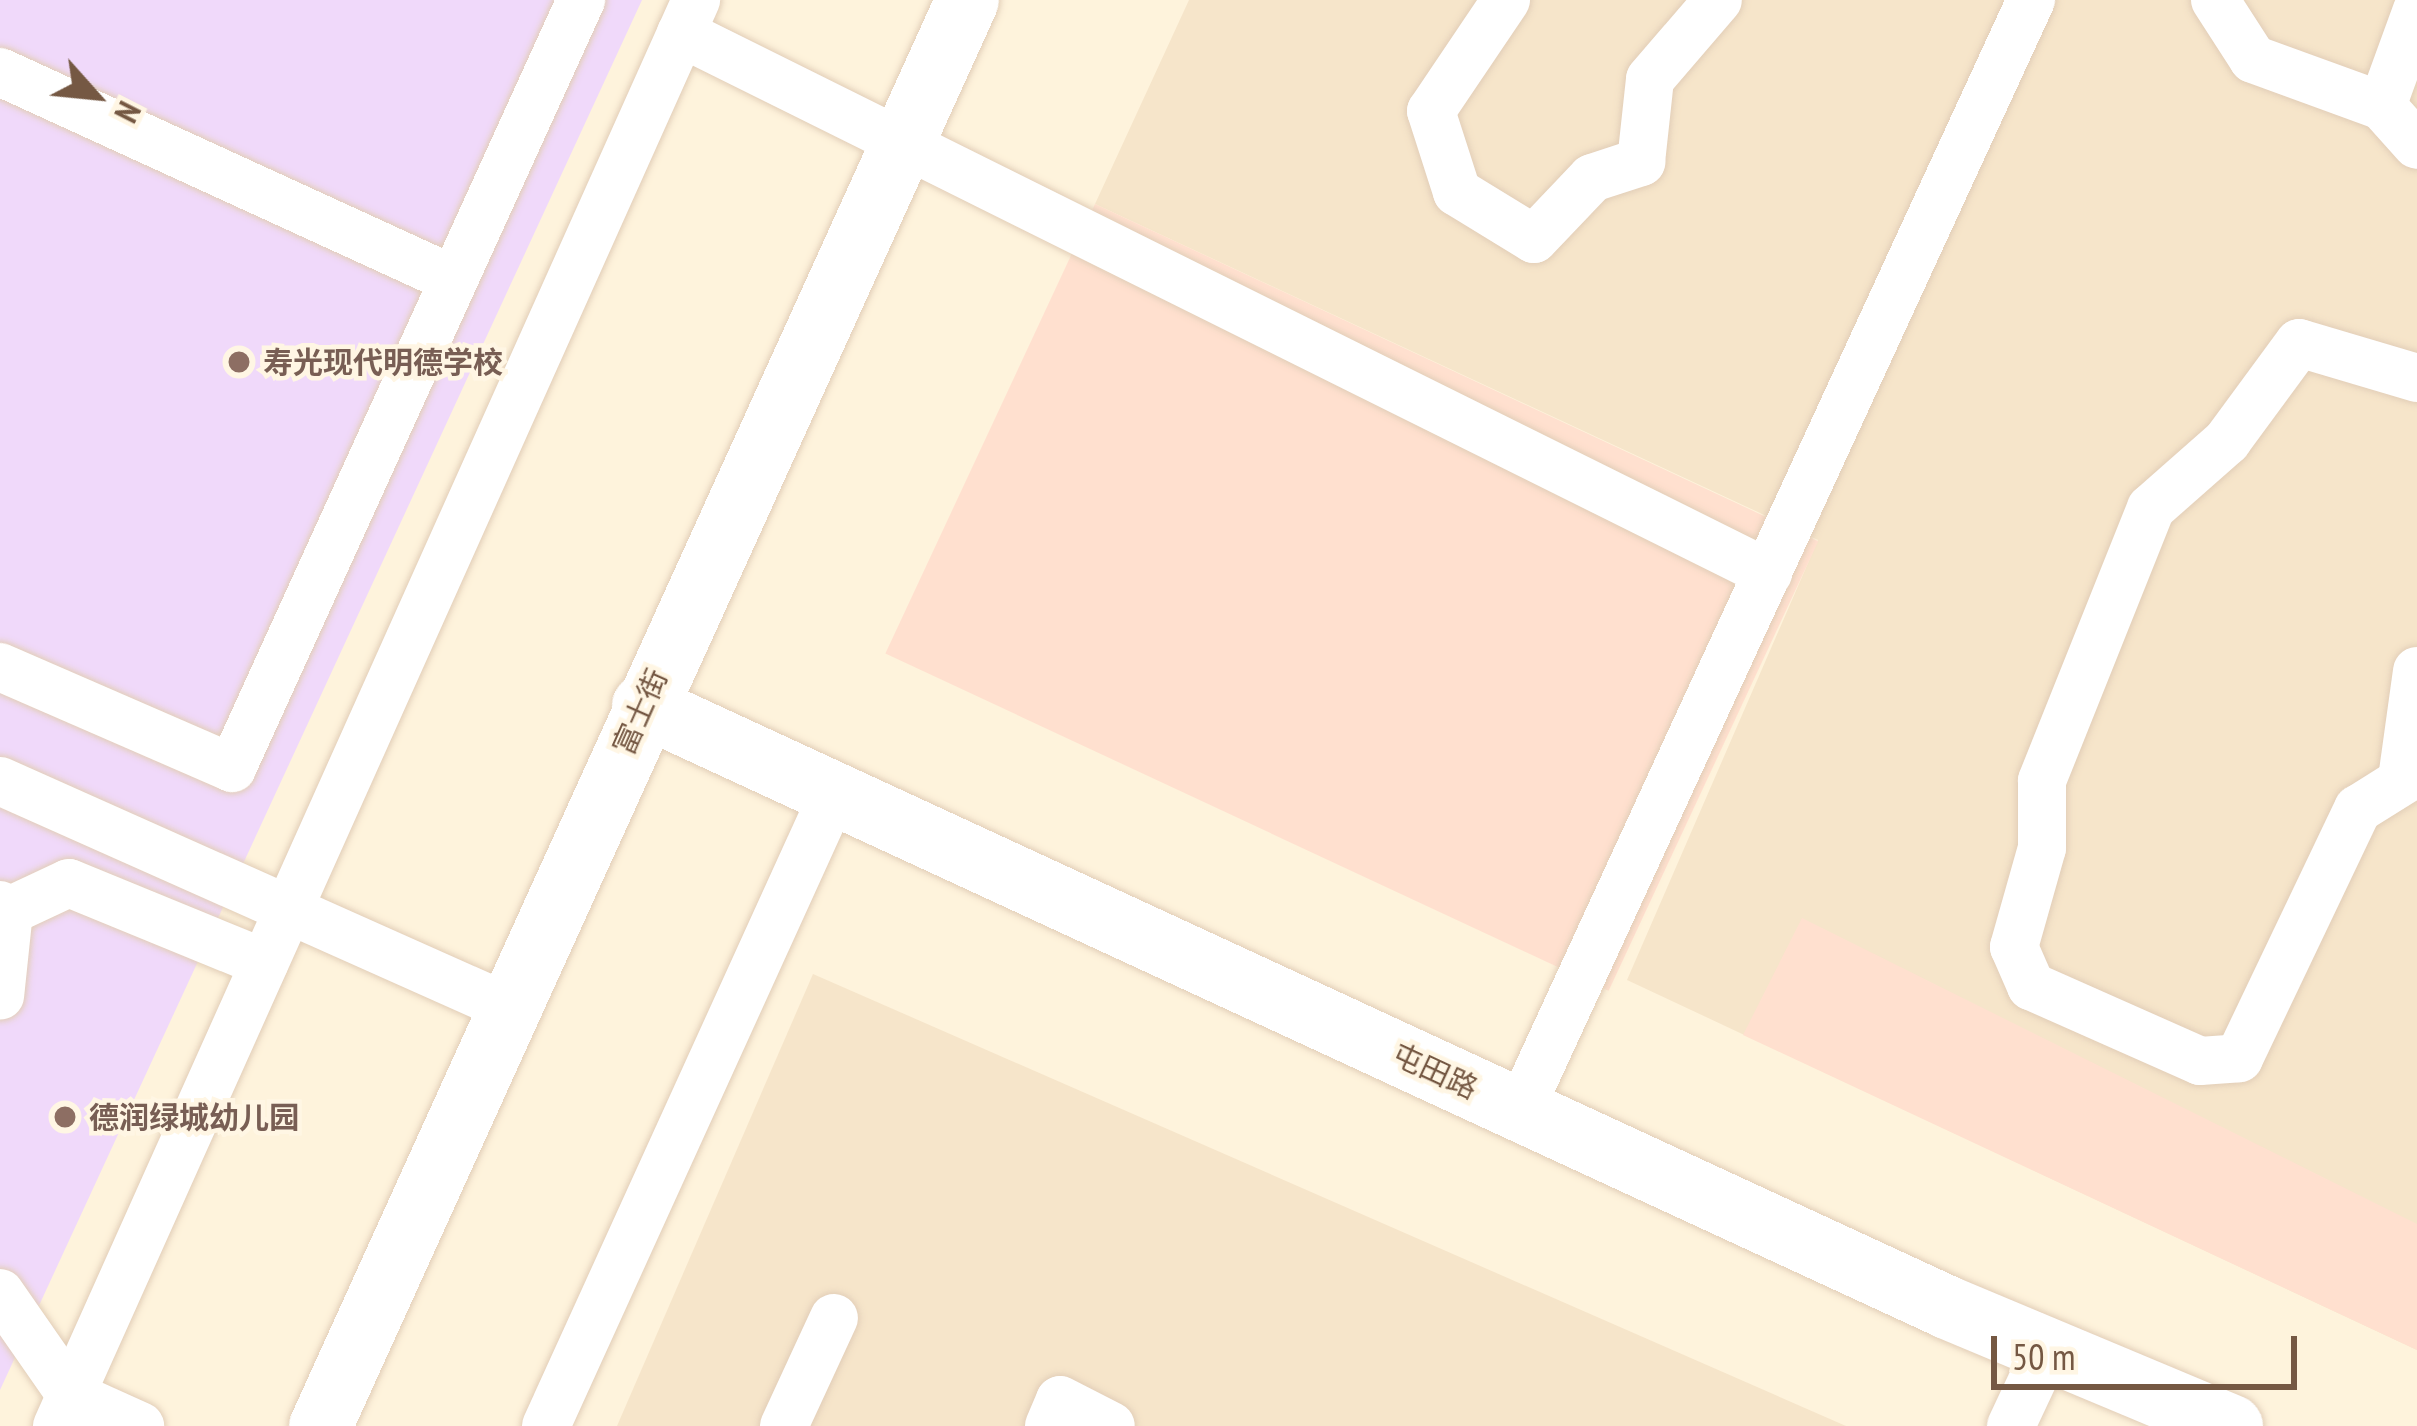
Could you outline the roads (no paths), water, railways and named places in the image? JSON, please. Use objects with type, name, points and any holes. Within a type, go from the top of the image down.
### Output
[{"type":"street","points":[[0,667],[232,768],[581,0]]},
{"type":"street","name":"富士街","points":[[320,1426],[643,705],[967,0]]},
{"type":"street","points":[[1506,0],[1431,111],[1457,192],[1534,239],[1592,178],[1641,161],[1650,79],[1718,0]]},
{"type":"street","points":[[1520,1110],[2032,0]]},
{"type":"street","points":[[2215,0],[2253,58],[2382,106],[2417,145]]},
{"type":"street","points":[[2382,106],[2417,10]]},
{"type":"street","points":[[64,1410],[688,16],[901,143],[1768,573]]},
{"type":"street","points":[[0,72],[454,280]]},
{"type":"street","points":[[2417,378],[2299,343],[2227,441],[2151,508],[2042,781],[2042,848],[2014,947],[2031,986],[2200,1060],[2239,1058],[2358,809],[2412,774],[2417,671]]},
{"type":"street","name":"屯田路","points":[[643,705],[1520,1110],[2047,1349],[2231,1426]]},
{"type":"street","points":[[0,781],[507,1007]]},
{"type":"street","points":[[546,1426],[834,793]]},
{"type":"street","points":[[0,996],[5,908],[69,883],[264,963]]},
{"type":"street","points":[[0,1293],[64,1410]]},
{"type":"street","points":[[784,1426],[834,1318]]},
{"type":"street","points":[[2012,1426],[2047,1349]]},
{"type":"street","points":[[1049,1426],[1060,1400],[1111,1426]]},
{"type":"street","points":[[24,1426],[64,1410],[140,1426]]},
{"type":"place","name":"寿光现代明德学校","points":[[239,362]]},
{"type":"place","name":"德润绿城幼儿园","points":[[65,1117]]}]
